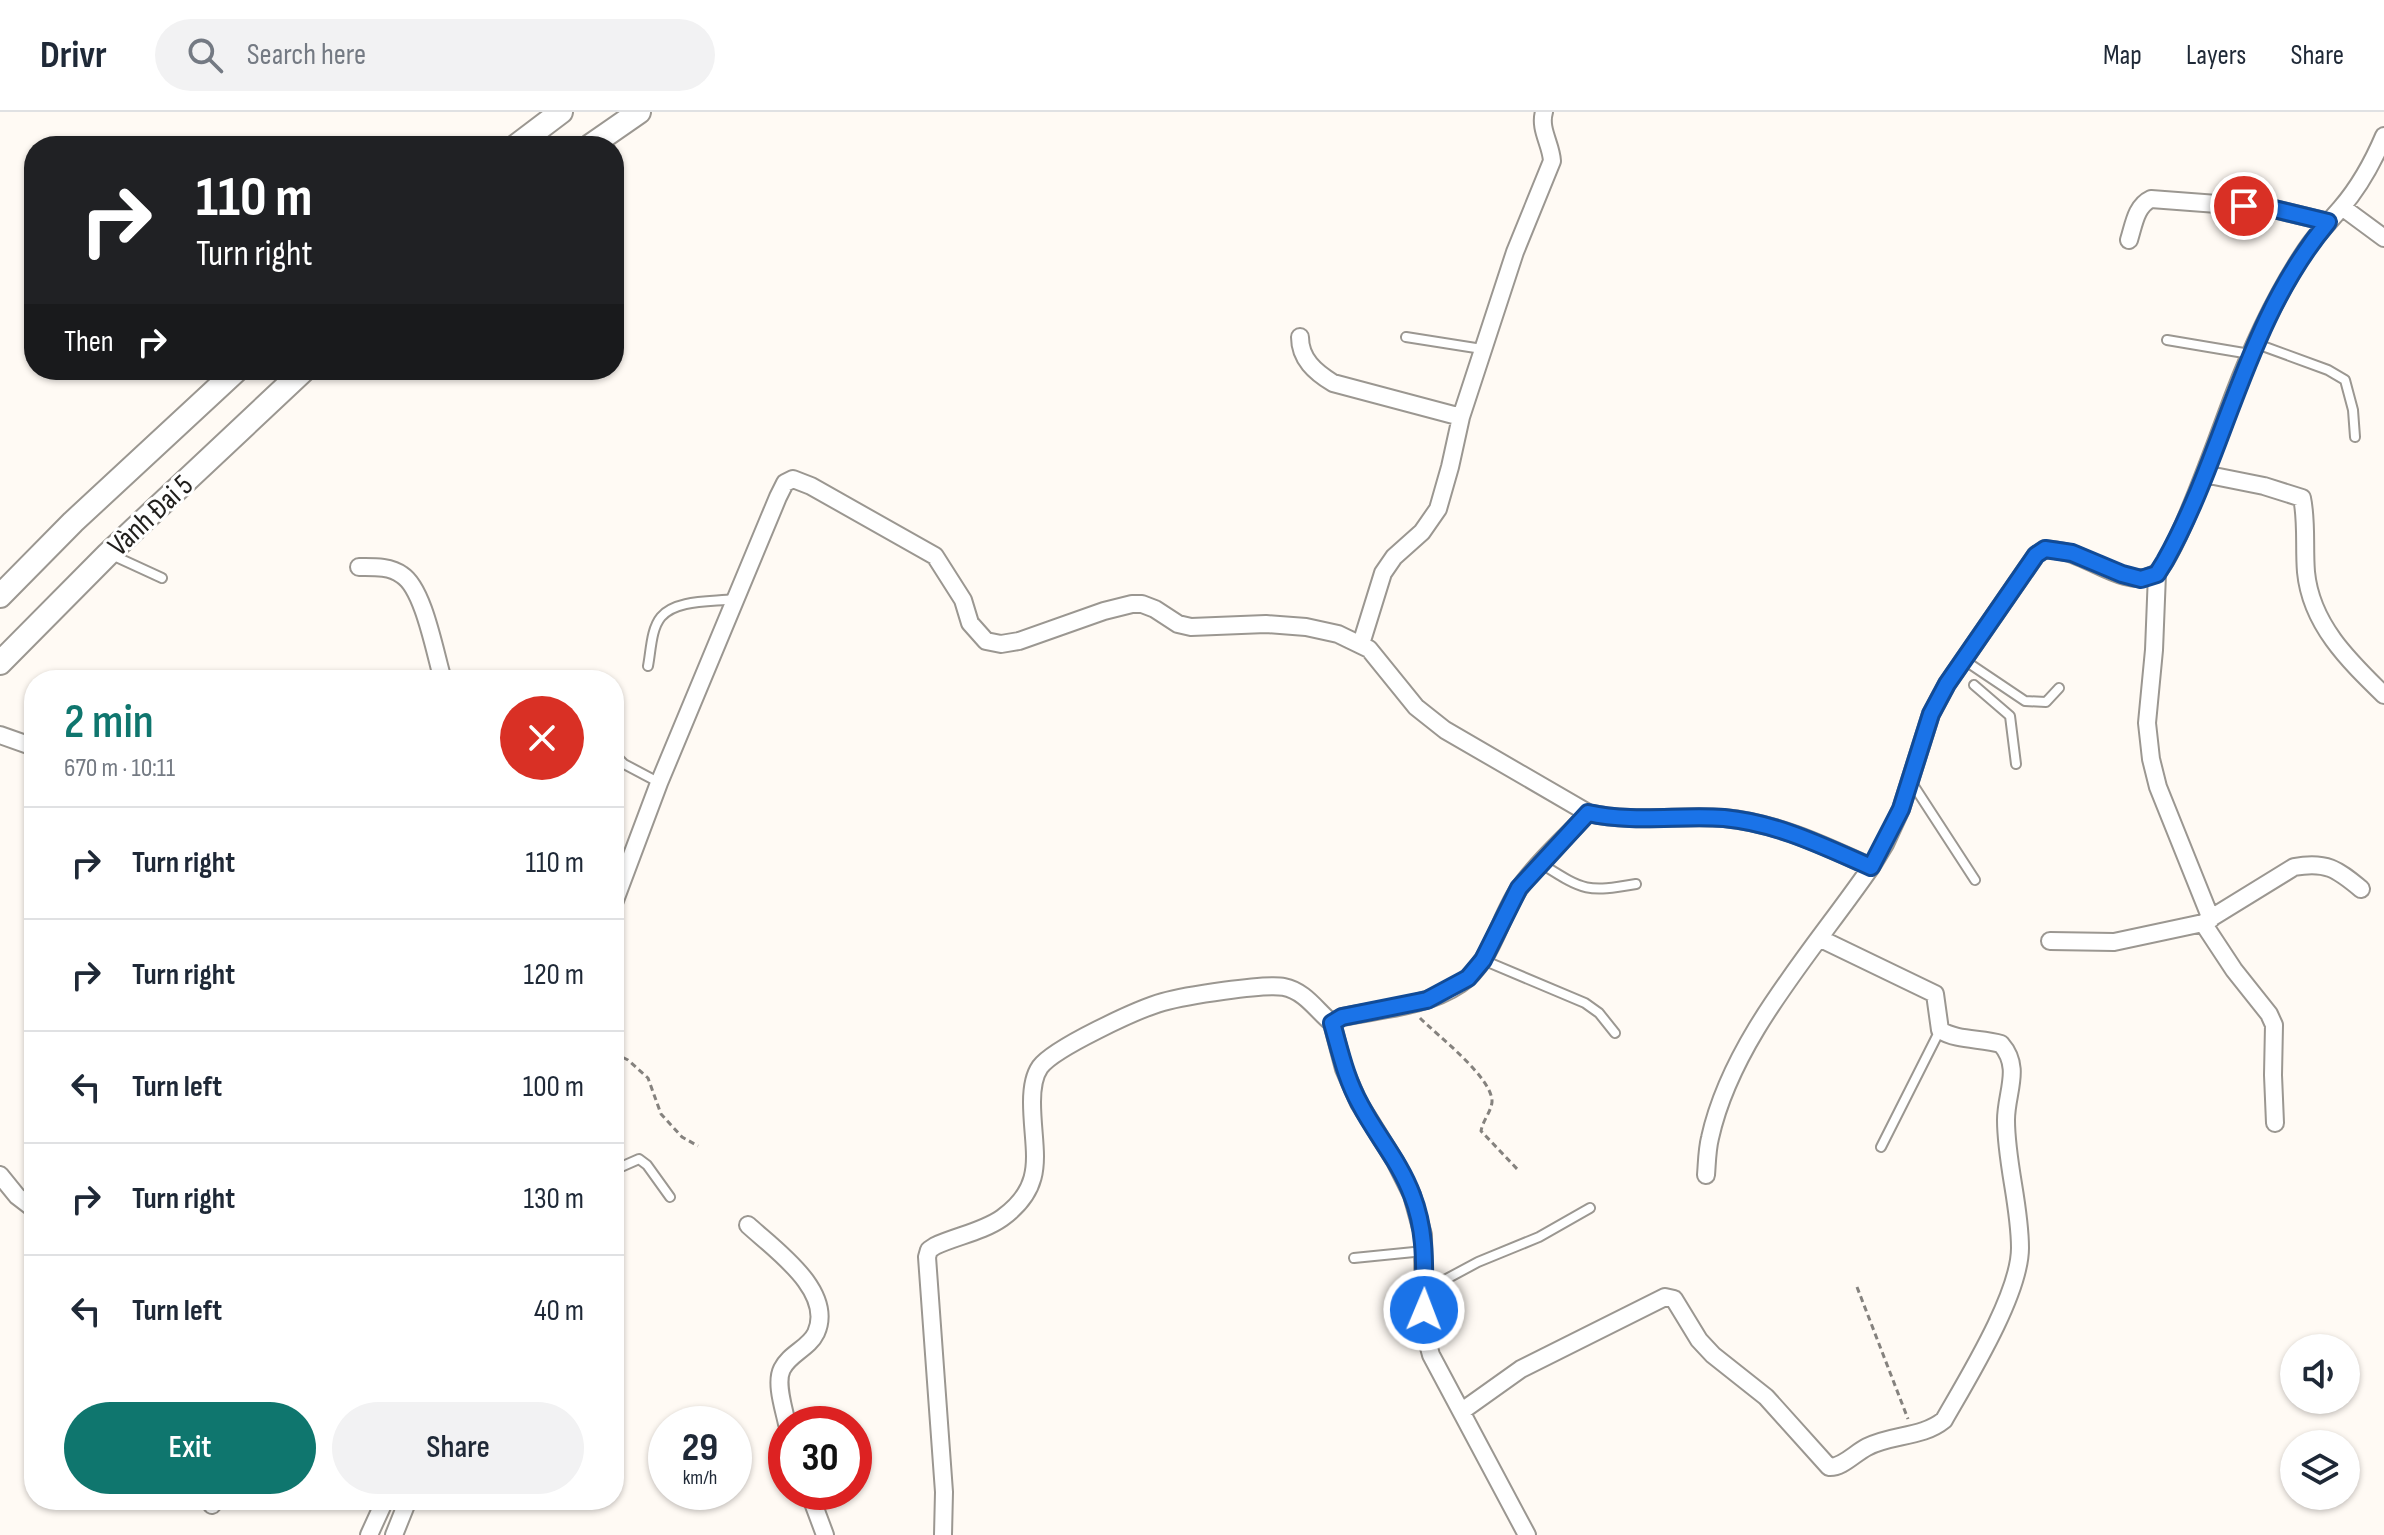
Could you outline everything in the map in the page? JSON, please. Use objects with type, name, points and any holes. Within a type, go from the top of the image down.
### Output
[{"type":"main road","points":[[529,136],[561,112]]},
{"type":"main road","points":[[604,136],[639,112]]},
{"type":"main road","name":"Vành Đai 5","points":[[0,596],[73,522],[226,380]]},
{"type":"main road","name":"Vành Đai 5","points":[[0,663],[108,554],[293,380]]},
{"type":"street","points":[[1361,644],[1383,573],[1394,557],[1422,532],[1438,509],[1461,417],[1483,349],[1515,252],[1552,161],[1551,148],[1542,127],[1544,112]]},
{"type":"street","points":[[2275,1123],[2274,1025],[2207,921],[2158,787],[2151,759],[2147,723],[2157,574],[2173,547],[2253,349],[2291,273],[2328,222],[2380,160],[2384,136]]},
{"type":"street","points":[[2129,240],[2138,211],[2144,202],[2151,199],[2270,208],[2328,222]]},
{"type":"street","points":[[2342,207],[2384,238]]},
{"type":"street","points":[[1300,337],[1300,348],[1305,358],[1319,375],[1333,383],[1461,417]]},
{"type":"street","points":[[2204,474],[2264,486],[2302,498],[2306,575],[2311,599],[2334,642],[2384,695]]},
{"type":"street","points":[[624,876],[735,599],[785,483],[793,479],[935,556],[963,600],[970,623],[986,641],[1001,644],[1019,641],[1104,611],[1142,604],[1178,624],[1191,627],[1266,624],[1306,627],[1338,634],[1369,649],[1416,707],[1445,730],[1588,813],[1608,818],[1722,818],[1771,826],[1871,867]]},
{"type":"street","points":[[1706,1175],[1710,1138],[1743,1051],[1871,867],[1901,809],[1931,714],[2027,565],[2045,549],[2072,553],[2141,579],[2157,574]]},
{"type":"street","points":[[359,567],[382,567],[402,574],[415,588],[440,670]]},
{"type":"street","points":[[0,735],[24,743]]},
{"type":"street","points":[[1332,1023],[1342,1017],[1427,1000],[1468,978],[1483,960],[1519,888],[1588,813]]},
{"type":"street","points":[[2050,941],[2114,942],[2207,921],[2294,867],[2320,865],[2336,869],[2361,889]]},
{"type":"street","points":[[1462,1411],[1521,1369],[1669,1297],[1674,1299],[1689,1327],[1713,1355],[1766,1397],[1829,1467],[1837,1466],[1868,1446],[1914,1434],[1944,1420],[2007,1301],[2018,1266],[2020,1249],[2006,1120],[2012,1086],[2012,1062],[2009,1052],[2001,1044],[1948,1035],[1940,1030],[1932,991],[1821,939]]},
{"type":"street","points":[[943,1535],[944,1492],[927,1257],[929,1250],[935,1246],[996,1222],[1028,1194],[1035,1165],[1032,1104],[1038,1070],[1047,1059],[1066,1047],[1152,1006],[1178,999],[1285,987],[1314,1004],[1332,1023],[1344,1069],[1359,1103],[1412,1195],[1425,1251],[1424,1329],[1431,1355],[1527,1535]]},
{"type":"street","points":[[0,1175],[24,1201]]},
{"type":"street","points":[[748,1225],[805,1278],[818,1308],[817,1330],[812,1339],[782,1369],[780,1380],[784,1406]]},
{"type":"street","points":[[369,1535],[380,1510]]},
{"type":"street","points":[[394,1535],[404,1510]]},
{"type":"street","points":[[816,1510],[825,1535]]},
{"type":"lane","points":[[1406,337],[1483,349]]},
{"type":"lane","points":[[2167,340],[2253,349],[2328,370],[2345,380],[2353,410],[2355,437]]},
{"type":"lane","points":[[108,554],[162,578]]},
{"type":"lane","points":[[648,666],[655,631],[661,618],[669,611],[685,605],[735,599]]},
{"type":"lane","points":[[1960,669],[2025,701],[2046,702],[2059,688]]},
{"type":"lane","points":[[1974,685],[2010,716],[2016,764]]},
{"type":"lane","points":[[624,764],[659,783]]},
{"type":"lane","points":[[1910,780],[1975,880]]},
{"type":"lane","points":[[1539,863],[1583,888],[1604,889],[1636,884]]},
{"type":"lane","points":[[1483,960],[1585,1003],[1599,1013],[1615,1033]]},
{"type":"lane","points":[[1881,1147],[1940,1030]]},
{"type":"lane","points":[[624,1166],[639,1159],[647,1165],[670,1197]]},
{"type":"lane","points":[[1424,1291],[1478,1262],[1539,1237],[1590,1208]]},
{"type":"lane","points":[[1354,1258],[1425,1251]]},
{"type":"path","points":[[1406,1004],[1486,1082],[1492,1101],[1481,1131],[1519,1171]]},
{"type":"path","points":[[624,1058],[648,1078],[661,1114],[682,1137],[698,1146]]},
{"type":"path","points":[[1857,1287],[1914,1434]]},
{"type":"route","points":[[1424,1310],[1425,1251],[1412,1195],[1359,1103],[1344,1069],[1332,1023],[1342,1017],[1427,1000],[1468,978],[1483,960],[1519,888],[1588,813],[1608,818],[1722,818],[1771,826],[1871,867],[1901,809],[1931,714],[1947,684],[2036,555],[2045,549],[2072,553],[2141,579],[2157,574],[2173,547],[2250,354],[2291,273],[2328,222],[2270,208],[2244,206]]}]
